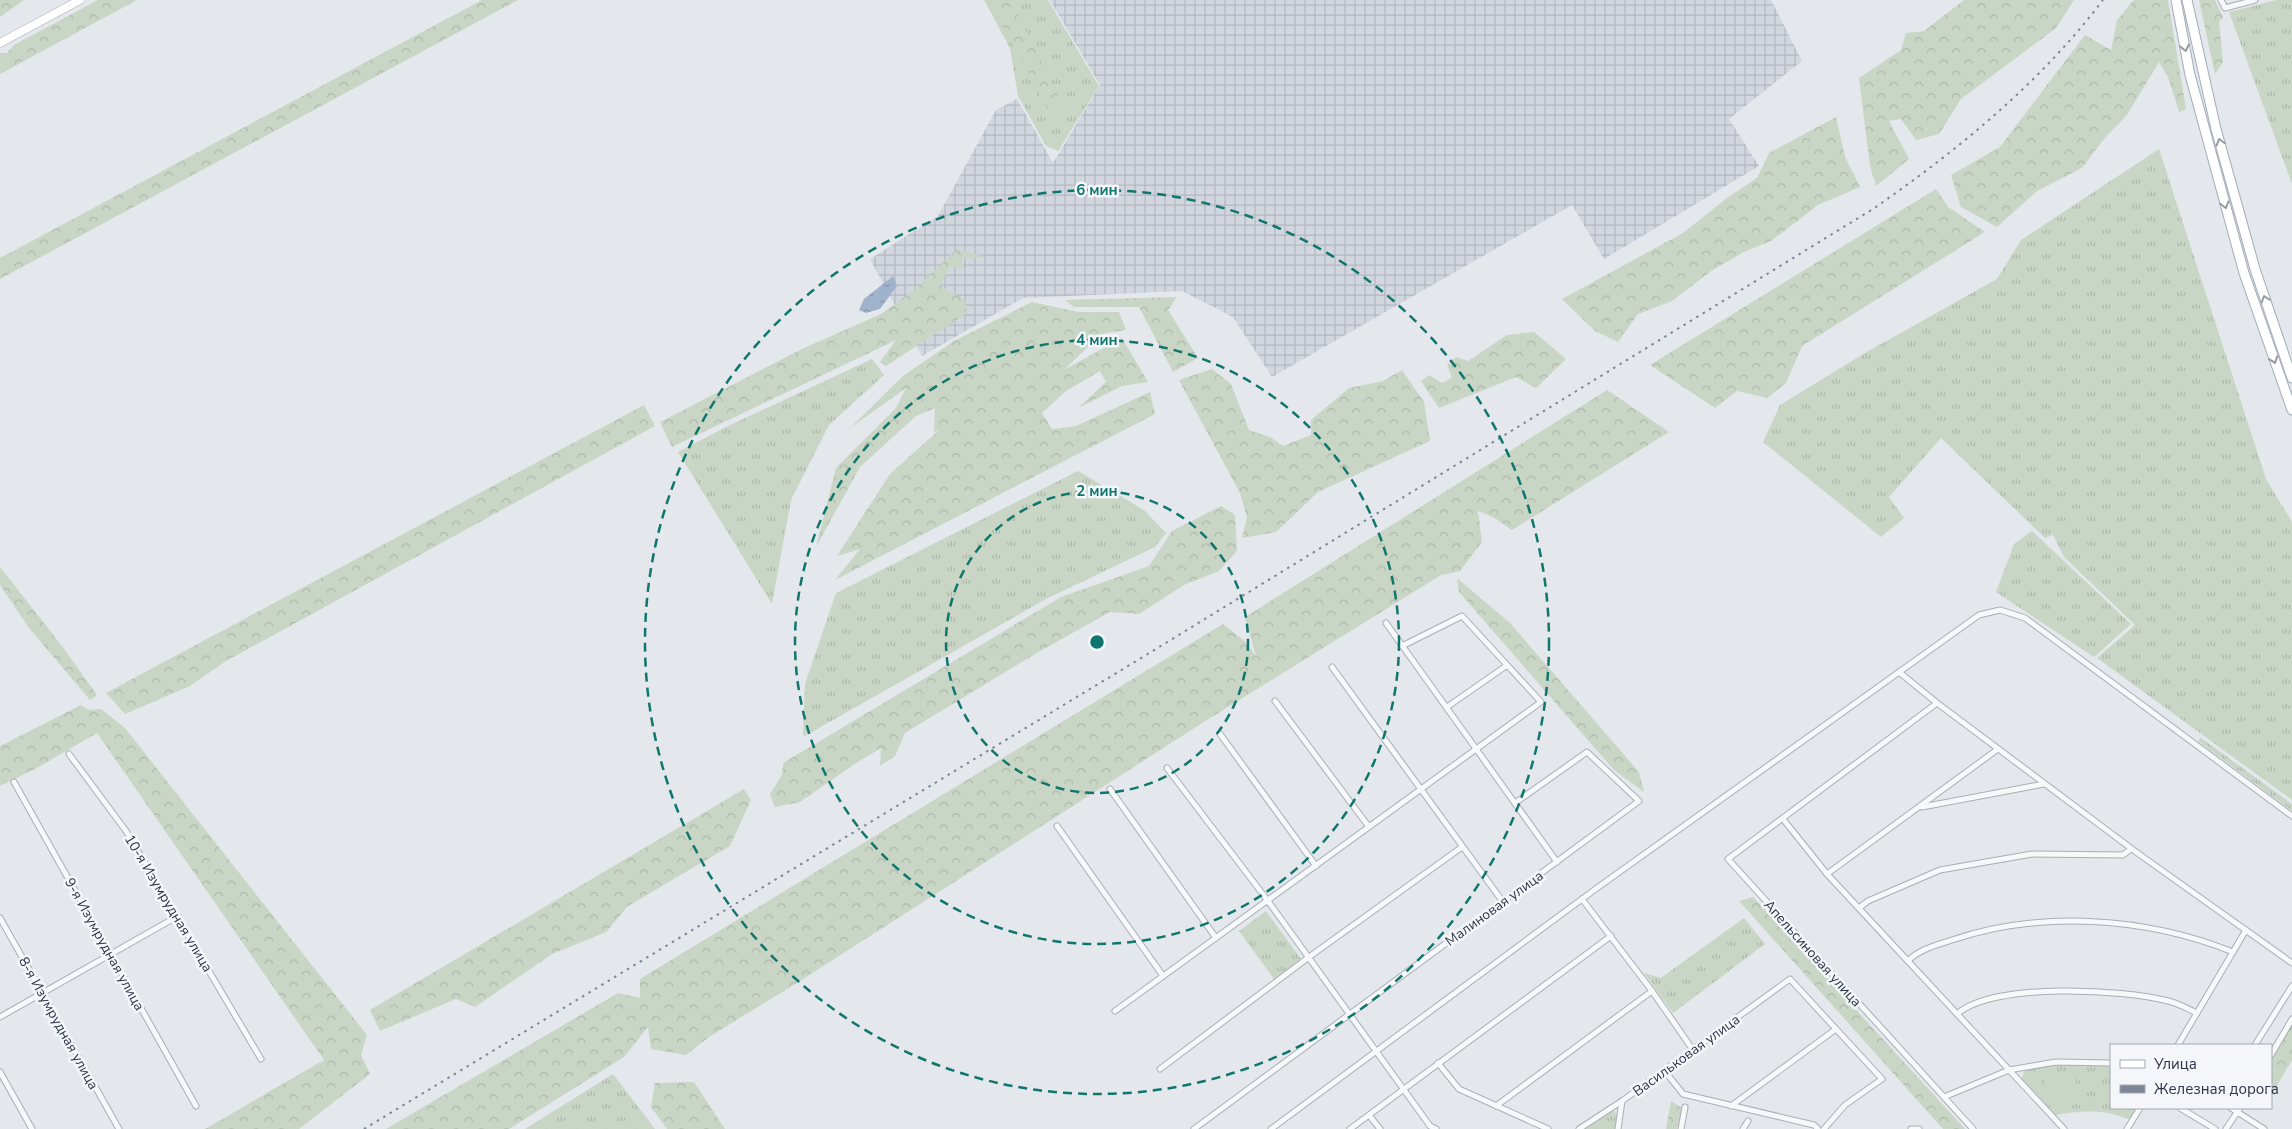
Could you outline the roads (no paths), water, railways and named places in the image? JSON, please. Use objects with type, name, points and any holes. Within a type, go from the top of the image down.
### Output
[{"type":"main road","points":[[0,43],[80,0]]},
{"type":"main road","points":[[2176,0],[2190,75],[2244,272],[2292,410]]},
{"type":"main road","points":[[2187,0],[2216,129],[2255,269],[2292,378]]},
{"type":"street","points":[[2221,0],[2225,8],[2255,0]]},
{"type":"street","points":[[1271,1129],[1582,899],[1979,615],[2000,610],[2025,618],[2292,816]]},
{"type":"street","points":[[1115,1011],[1541,702],[1462,616],[1402,646]]},
{"type":"street","points":[[1386,623],[1557,862]]},
{"type":"street","points":[[1447,708],[1506,666]]},
{"type":"street","points":[[1332,667],[1420,791],[1503,902]]},
{"type":"street","points":[[1899,672],[1937,703],[2131,849],[2292,963]]},
{"type":"street","points":[[1275,701],[1368,827]]},
{"type":"street","name":"Апельсиновая улица","points":[[1937,703],[1728,859],[1973,1129]]},
{"type":"street","points":[[1220,734],[1316,866]]},
{"type":"street","points":[[1827,874],[1998,749]]},
{"type":"street","name":"Малиновая улица","points":[[1194,1129],[1639,801],[1587,752],[1515,803]]},
{"type":"street","name":"10-я Изумрудная улица","points":[[69,754],[126,830],[261,1059]]},
{"type":"street","points":[[1167,768],[1268,900],[1375,1053],[1430,1126],[1436,1129]]},
{"type":"street","name":"9-я Изумрудная улица","points":[[14,782],[196,1106]]},
{"type":"street","points":[[1919,807],[2044,784]]},
{"type":"street","points":[[1110,790],[1216,938]]},
{"type":"street","points":[[1783,818],[1827,874],[2064,1129]]},
{"type":"street","points":[[1057,826],[1163,976]]},
{"type":"street","points":[[1160,1069],[1309,957],[1462,847]]},
{"type":"street","points":[[1859,908],[1868,901],[1940,870],[2032,854],[2123,854],[2131,849]]},
{"type":"street","points":[[1582,899],[1652,991],[1692,1050]]},
{"type":"street","points":[[0,1017],[178,916]]},
{"type":"street","name":"8-я Изумрудная улица","points":[[0,918],[119,1129]]},
{"type":"street","points":[[1908,961],[1913,955],[1927,949],[1969,935],[2035,923],[2100,922],[2149,928],[2212,943],[2233,952]]},
{"type":"street","points":[[2179,1044],[2246,930]]},
{"type":"street","points":[[1350,1129],[1611,936]]},
{"type":"street","name":"Васильковая улица","points":[[1579,1129],[1622,1101],[1790,979],[1836,1029]]},
{"type":"street","points":[[2256,1044],[2292,986]]},
{"type":"street","points":[[1958,1014],[1967,1006],[2004,997],[2063,990],[2115,992],[2170,1001],[2197,1013]]},
{"type":"street","points":[[1496,1106],[1652,991]]},
{"type":"street","points":[[2272,1053],[2292,1019]]},
{"type":"street","points":[[1732,1106],[1836,1029],[1882,1079],[1845,1105],[1824,1129]]},
{"type":"street","points":[[1944,1097],[2009,1070],[2056,1062],[2110,1063]]},
{"type":"street","points":[[1438,1063],[1459,1089],[1548,1129]]},
{"type":"street","points":[[1664,1070],[1683,1094],[1814,1125],[1818,1129]]},
{"type":"street","points":[[0,1072],[32,1129]]},
{"type":"street","points":[[1618,1129],[1622,1101]]},
{"type":"street","points":[[1681,1129],[1685,1107]]},
{"type":"street","points":[[2127,1129],[2139,1109]]},
{"type":"street","points":[[2182,1109],[2211,1128]]},
{"type":"street","points":[[2226,1129],[2239,1110],[2264,1129]]},
{"type":"street","points":[[1369,1115],[1380,1129]]},
{"type":"street","points":[[1743,1129],[1748,1121]]},
{"type":"street","points":[[1911,1129],[1918,1129]]},
{"type":"water","points":[[893,276],[897,286],[880,309],[866,313],[859,310],[864,299]]},
{"type":"railway","points":[[364,1129],[1156,649],[1873,209],[1936,163],[1996,114],[2052,59],[2103,0]]}]
